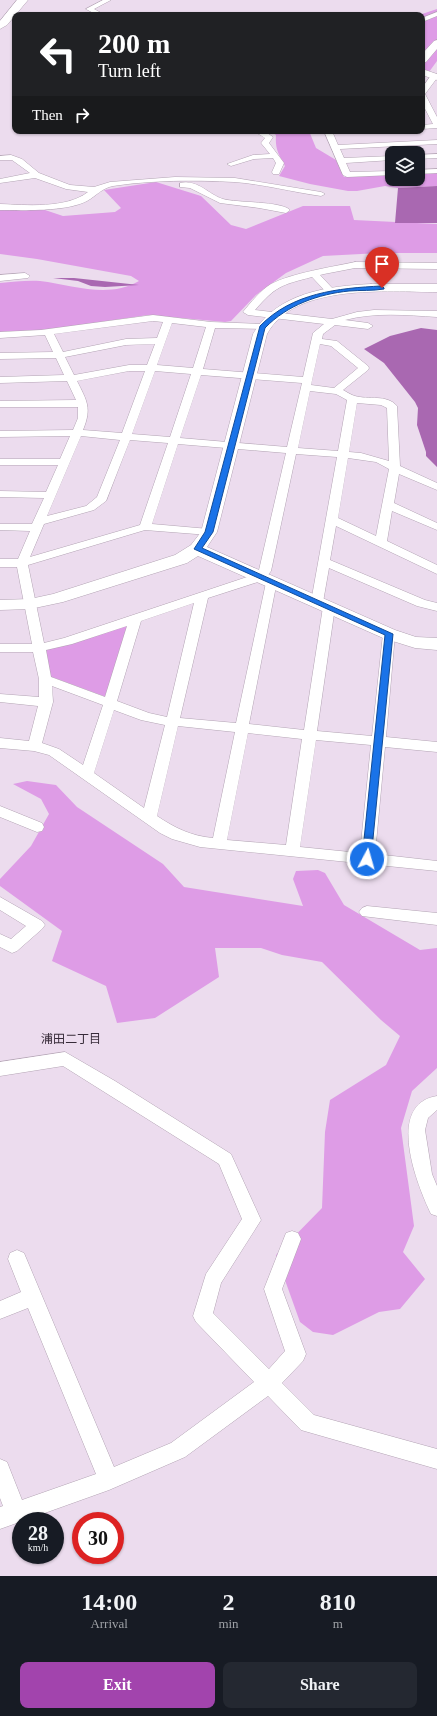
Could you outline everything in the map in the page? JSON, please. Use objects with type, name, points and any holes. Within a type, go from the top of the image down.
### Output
[{"type":"street","points":[[0,26],[7,20],[15,5],[23,0]]},
{"type":"street","points":[[96,12],[90,9],[108,0]]},
{"type":"street","points":[[425,19],[437,14]]},
{"type":"street","points":[[425,57],[437,43]]},
{"type":"street","points":[[425,74],[436,79],[425,90]]},
{"type":"street","points":[[425,99],[437,125],[425,127]]},
{"type":"street","points":[[264,134],[269,137],[265,143],[280,163],[276,172]]},
{"type":"street","points":[[331,134],[347,175],[385,173]]},
{"type":"street","points":[[335,147],[437,142]]},
{"type":"street","points":[[0,158],[9,156],[15,157],[35,173],[33,175]]},
{"type":"street","points":[[231,164],[253,157],[276,156]]},
{"type":"street","points":[[425,157],[437,156]]},
{"type":"street","points":[[341,161],[385,158]]},
{"type":"street","points":[[425,172],[437,171]]},
{"type":"street","points":[[0,181],[33,175],[69,187],[95,190]]},
{"type":"street","points":[[165,180],[192,186],[206,192],[220,201],[259,205],[286,210]]},
{"type":"street","points":[[0,207],[40,208],[59,206],[75,202],[84,198],[95,190],[110,184],[165,180],[235,180],[322,194]]},
{"type":"street","points":[[373,265],[374,260],[387,258],[437,257]]},
{"type":"street","points":[[236,326],[266,292],[283,282],[355,265],[437,266]]},
{"type":"street","points":[[314,274],[331,292]]},
{"type":"street","points":[[0,278],[25,276]]},
{"type":"street","points":[[0,605],[30,604],[57,598],[181,559],[197,549],[209,532],[262,327],[274,315],[302,301],[331,292],[348,289],[437,288]]},
{"type":"street","points":[[248,312],[368,326]]},
{"type":"street","points":[[219,845],[242,729],[265,571],[318,334],[332,322],[344,317],[366,313],[437,314]]},
{"type":"street","points":[[0,335],[48,332],[141,318],[211,325],[262,327]]},
{"type":"street","points":[[0,527],[38,525],[90,508],[102,499],[168,320]]},
{"type":"street","points":[[145,527],[211,325]]},
{"type":"street","points":[[34,746],[46,702],[45,679],[22,563],[78,433],[83,418],[82,403],[48,332]]},
{"type":"street","points":[[0,356],[60,355],[126,342],[160,341]]},
{"type":"street","points":[[317,341],[334,343],[364,368],[339,388],[338,391]]},
{"type":"street","points":[[0,380],[71,379],[129,368],[151,368],[250,375],[307,384],[338,391],[352,399],[384,402],[392,406],[395,467],[381,542]]},
{"type":"street","points":[[292,851],[310,735],[323,604],[324,562],[352,399]]},
{"type":"street","points":[[0,404],[82,403]]},
{"type":"street","points":[[0,434],[78,433],[361,456],[379,460],[437,487]]},
{"type":"street","points":[[0,462],[65,462]]},
{"type":"street","points":[[0,494],[51,495]]},
{"type":"street","points":[[388,505],[437,527]]},
{"type":"street","points":[[331,519],[437,570]]},
{"type":"street","points":[[0,563],[22,563],[145,527],[209,532]]},
{"type":"street","points":[[197,549],[389,634],[415,642],[437,644]]},
{"type":"street","points":[[324,562],[421,603],[437,607]]},
{"type":"street","points":[[0,648],[40,648],[68,641],[202,597],[265,579]]},
{"type":"street","points":[[149,818],[202,597]]},
{"type":"street","points":[[87,774],[135,619]]},
{"type":"street","points":[[367,859],[389,634]]},
{"type":"street","points":[[45,679],[146,717],[172,722],[437,747]]},
{"type":"street","points":[[0,698],[46,702]]},
{"type":"street","points":[[0,743],[43,747],[54,752],[165,829],[177,835],[200,842],[437,866]]},
{"type":"street","points":[[0,811],[37,827]]},
{"type":"street","points":[[0,903],[37,925],[12,947],[0,940]]},
{"type":"street","points":[[367,912],[437,918]]},
{"type":"street","points":[[0,1069],[65,1059],[225,1159],[252,1220],[213,1280],[203,1316],[268,1384],[308,1423],[437,1458]]},
{"type":"street","points":[[437,1103],[431,1104],[421,1114],[416,1130],[423,1174],[437,1208]]},
{"type":"street","points":[[0,1468],[8,1516],[109,1480],[178,1450],[268,1384],[296,1354],[273,1289],[292,1239]]},
{"type":"street","points":[[17,1259],[109,1480]]},
{"type":"street","points":[[0,1310],[32,1297]]},
{"type":"shaded area","points":[[437,9],[437,61],[425,75],[425,13]]},
{"type":"shaded area","points":[[274,134],[310,134],[316,148],[336,160],[344,177],[385,175],[385,186],[357,191],[348,191],[310,184],[279,176],[285,166],[280,158],[276,144],[276,135]]},
{"type":"shaded area","points":[[437,173],[437,186],[398,188],[385,186],[425,186],[425,174]]},
{"type":"shaded area","points":[[156,182],[201,196],[231,225],[246,229],[303,206],[350,206],[354,220],[437,224],[437,253],[380,253],[323,256],[286,273],[256,295],[231,321],[225,322],[148,315],[46,330],[0,332],[0,283],[40,281],[78,288],[103,290],[127,286],[139,281],[131,276],[0,254],[0,210],[45,210],[63,216],[115,212],[121,208],[104,190]]},
{"type":"shaded area","points":[[437,186],[437,223],[395,223],[398,188]]},
{"type":"shaded area","points":[[53,278],[74,278],[139,285],[105,287],[91,286],[78,281]]},
{"type":"shaded area","points":[[421,328],[437,330],[437,467],[426,456],[417,425],[418,408],[415,402],[384,363],[364,349],[390,336]]},
{"type":"shaded area","points":[[128,625],[106,697],[49,676],[44,650]]},
{"type":"shaded area","points":[[27,781],[56,785],[77,807],[163,864],[184,887],[303,906],[293,879],[296,871],[318,870],[325,873],[344,905],[420,950],[437,948],[437,1068],[412,1091],[401,1128],[414,1226],[403,1252],[425,1279],[400,1309],[379,1312],[333,1335],[313,1332],[300,1322],[276,1255],[322,1208],[325,1132],[330,1100],[386,1065],[400,1036],[381,1020],[322,962],[282,955],[261,948],[215,948],[219,977],[155,1018],[117,1023],[106,986],[52,961],[62,931],[0,886],[0,879],[31,846],[49,814],[41,799],[13,784]]},
{"type":"district","name":"浦田二丁目","points":[[71,1039]]},
{"type":"route","points":[[367,859],[389,634],[197,549],[207,537],[209,532],[262,327],[274,315],[307,299],[348,289],[382,288]]}]
